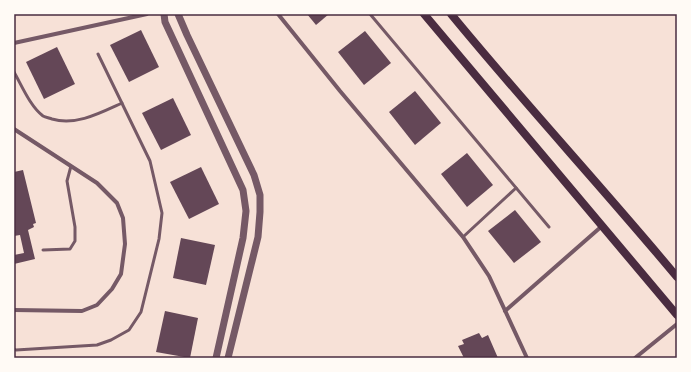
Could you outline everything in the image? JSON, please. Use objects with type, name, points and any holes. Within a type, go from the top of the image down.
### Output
[{"type":"main road","points":[[424,14],[677,315]]},
{"type":"main road","points":[[451,14],[495,68],[645,238],[677,277]]},
{"type":"street","points":[[14,43],[147,14]]},
{"type":"street","points":[[164,14],[165,22],[243,190],[246,211],[243,238],[216,358]]},
{"type":"street","points":[[178,14],[254,175],[260,195],[258,237],[228,358]]},
{"type":"street","points":[[278,14],[340,91],[463,237],[489,276],[527,358]]},
{"type":"street","points":[[14,129],[98,183],[117,203],[123,218],[125,244],[121,274],[112,290],[97,305],[82,311],[14,310]]},
{"type":"street","points":[[505,311],[602,226]]},
{"type":"street","points":[[635,358],[677,324]]},
{"type":"lane","points":[[370,14],[549,227]]},
{"type":"lane","points":[[14,349],[97,345],[129,330],[141,312],[159,239],[162,213],[150,161],[98,54]]},
{"type":"lane","points":[[14,72],[34,106],[44,116],[59,121],[78,120],[94,116],[122,103]]},
{"type":"lane","points":[[42,250],[70,249],[75,241],[75,227],[67,181],[71,166]]},
{"type":"lane","points":[[463,237],[516,188]]},
{"type":"building","points":[[307,14],[329,14],[316,25]]},
{"type":"building","points":[[141,30],[159,67],[129,82],[110,45]]},
{"type":"building","points":[[365,31],[391,63],[364,85],[338,52]]},
{"type":"building","points":[[57,47],[75,84],[44,99],[26,62]]},
{"type":"building","points":[[415,91],[441,123],[415,145],[389,112]]},
{"type":"building","points":[[173,98],[191,135],[161,150],[142,113]]},
{"type":"building","points":[[467,153],[493,185],[467,207],[441,174]]},
{"type":"building","points":[[201,167],[219,204],[189,219],[170,182]]},
{"type":"building","points":[[23,170],[36,223],[33,224],[34,227],[28,230],[35,259],[14,264],[14,255],[24,253],[20,235],[14,236],[14,172]]},
{"type":"building","points":[[515,210],[541,242],[514,263],[488,231]]},
{"type":"building","points":[[181,238],[215,245],[206,285],[173,278]]},
{"type":"building","points":[[165,311],[198,318],[190,358],[156,352]]},
{"type":"building","points":[[479,333],[482,338],[488,335],[498,358],[464,358],[458,346],[464,344],[462,340]]}]
